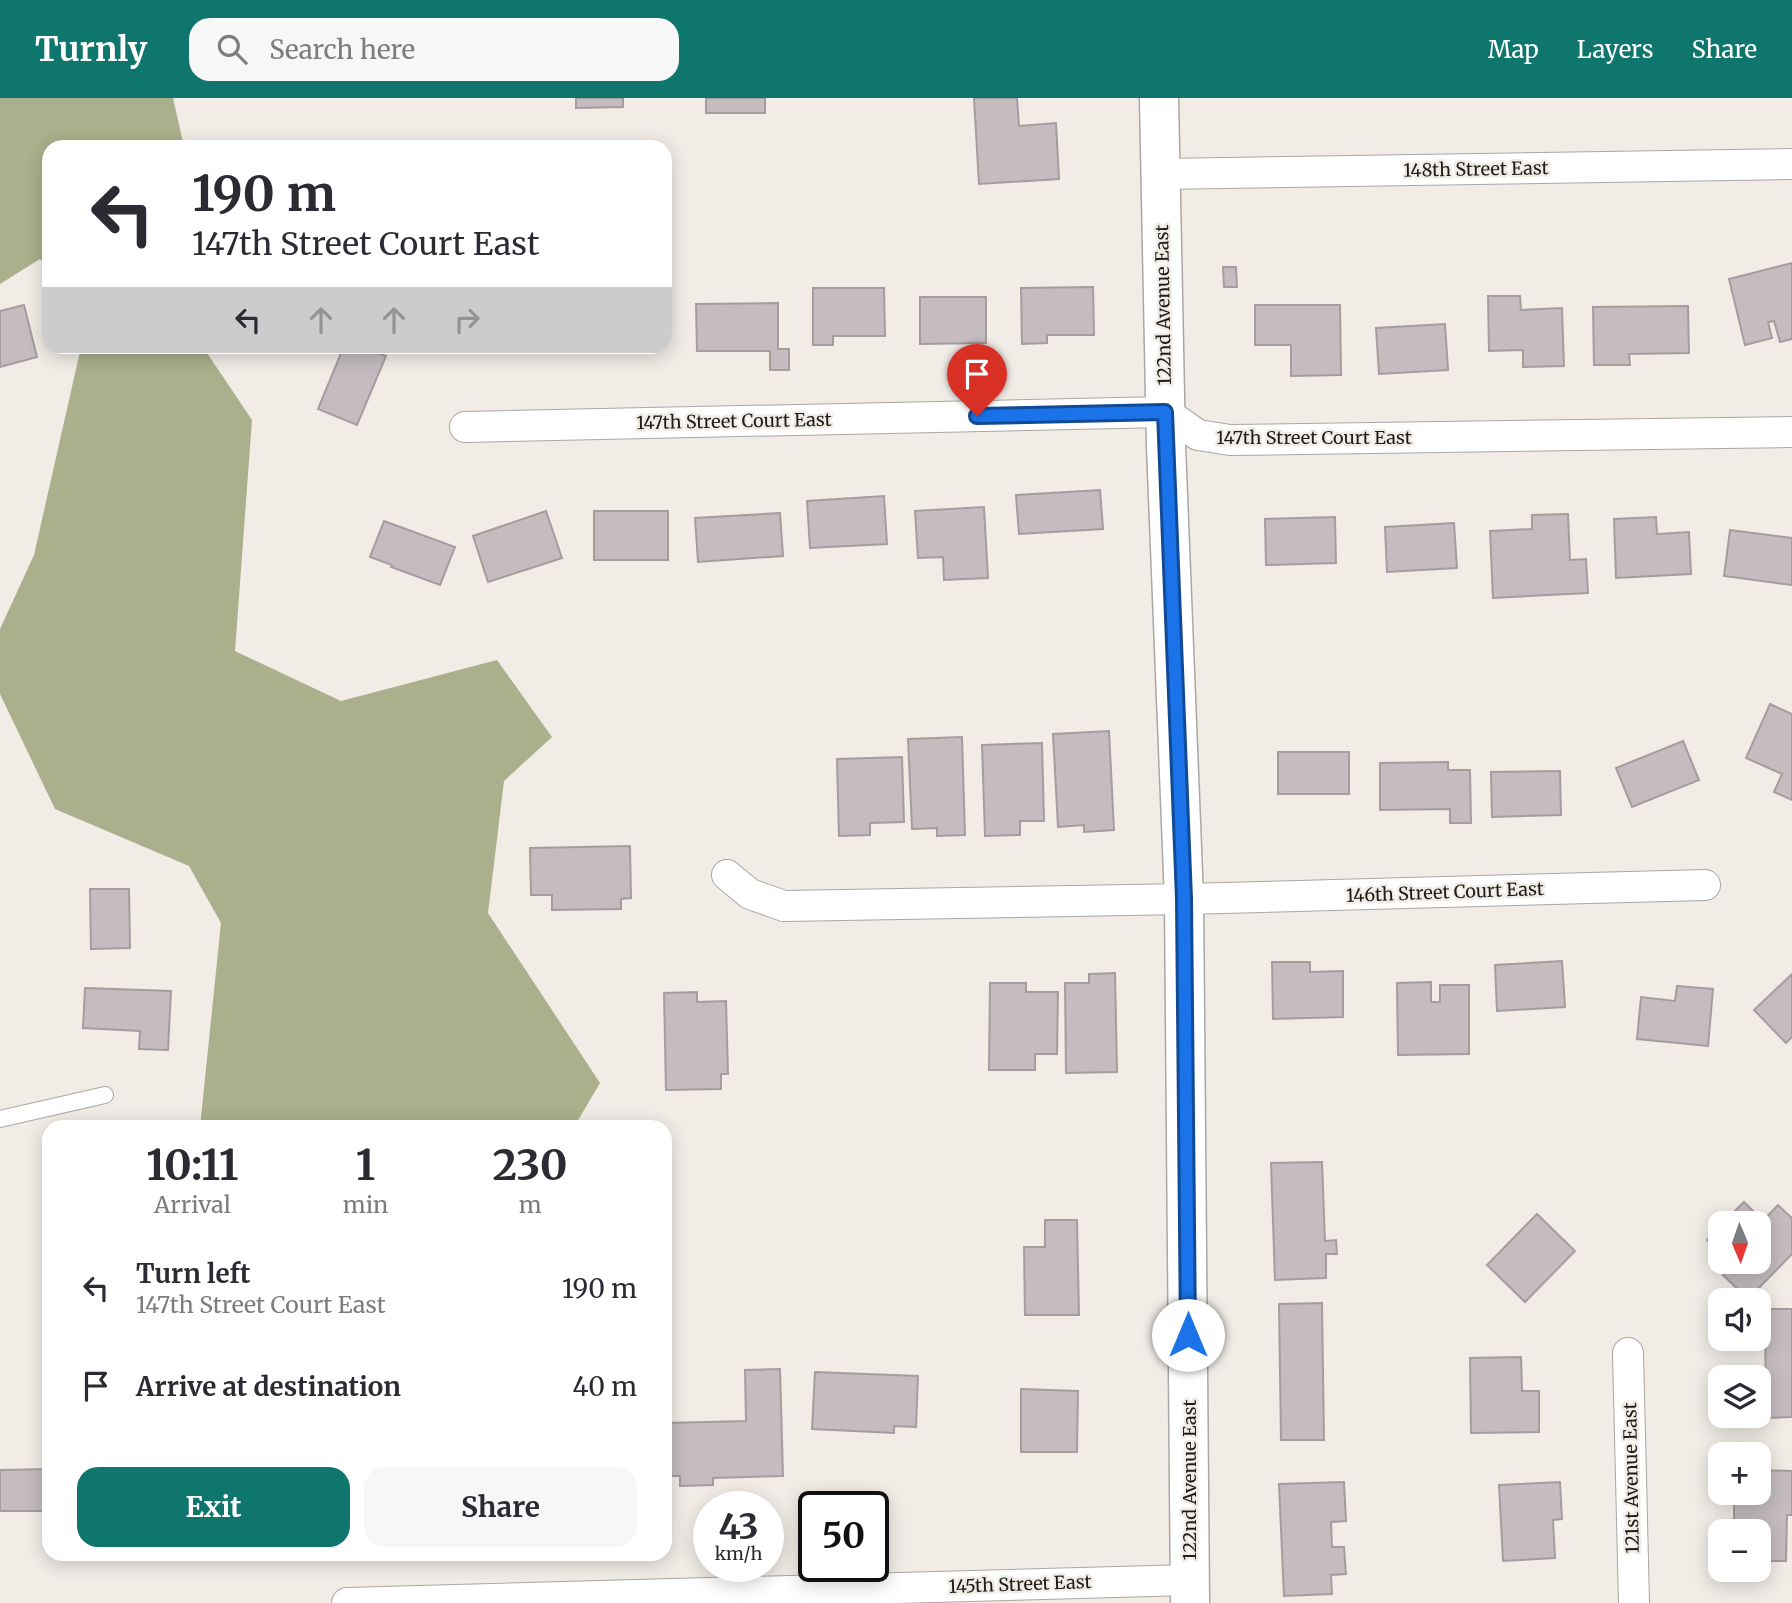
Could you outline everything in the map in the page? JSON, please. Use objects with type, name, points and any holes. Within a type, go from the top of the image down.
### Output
[{"type":"main road","name":"122nd Avenue East","points":[[1159,98],[1165,412],[1184,899],[1190,1591]]},
{"type":"street","name":"148th Street East","points":[[1161,174],[1792,164]]},
{"type":"street","name":"147th Street Court East","points":[[465,427],[1165,412],[1198,435],[1230,440],[1792,432]]},
{"type":"street","name":"146th Street Court East","points":[[727,875],[750,894],[784,906],[1184,899],[1705,885]]},
{"type":"street","name":"121st Avenue East","points":[[1628,1353],[1634,1603]]},
{"type":"street","name":"145th Street East","points":[[347,1603],[1190,1591]]},
{"type":"lane","points":[[0,1119],[105,1095]]},
{"type":"green space","points":[[0,98],[173,98],[182,140],[42,140],[42,261],[40,259],[0,284]]},
{"type":"green space","points":[[79,354],[208,354],[252,420],[235,651],[341,701],[497,660],[552,737],[504,781],[488,913],[600,1083],[578,1120],[201,1120],[221,923],[189,866],[55,809],[0,694],[0,629],[34,555]]},
{"type":"building","points":[[576,98],[623,98],[623,107],[576,108]]},
{"type":"building","points":[[706,98],[765,98],[765,113],[706,113]]},
{"type":"building","points":[[974,98],[1017,98],[1019,126],[1056,123],[1059,179],[979,184]]},
{"type":"building","points":[[1792,263],[1792,339],[1780,342],[1774,321],[1768,322],[1772,338],[1745,345],[1729,279]]},
{"type":"building","points":[[1223,267],[1236,267],[1237,287],[1224,287]]},
{"type":"building","points":[[1093,287],[1094,335],[1047,335],[1047,343],[1022,344],[1021,288]]},
{"type":"building","points":[[813,288],[884,288],[885,336],[833,336],[833,345],[813,345]]},
{"type":"building","points":[[1488,296],[1520,296],[1521,310],[1562,308],[1564,366],[1523,367],[1523,350],[1489,351]]},
{"type":"building","points":[[920,297],[986,297],[986,343],[920,344]]},
{"type":"building","points":[[778,303],[778,349],[789,349],[789,370],[770,370],[770,351],[697,351],[696,304]]},
{"type":"building","points":[[24,305],[37,357],[0,367],[0,311]]},
{"type":"building","points":[[1255,305],[1340,305],[1341,375],[1291,376],[1291,345],[1255,345]]},
{"type":"building","points":[[1688,306],[1689,353],[1629,354],[1630,365],[1594,365],[1593,307]]},
{"type":"building","points":[[1445,324],[1448,370],[1379,374],[1376,328]]},
{"type":"building","points":[[341,354],[386,356],[357,425],[318,409]]},
{"type":"building","points":[[1100,490],[1103,529],[1019,534],[1016,495]]},
{"type":"building","points":[[884,496],[887,544],[810,548],[807,501]]},
{"type":"building","points":[[984,507],[988,578],[944,580],[943,557],[918,558],[915,511]]},
{"type":"building","points":[[546,511],[562,558],[488,582],[473,536]]},
{"type":"building","points":[[594,511],[668,511],[668,560],[594,560]]},
{"type":"building","points":[[780,513],[783,556],[698,562],[695,518]]},
{"type":"building","points":[[1568,514],[1570,560],[1586,559],[1588,593],[1493,598],[1490,531],[1532,529],[1532,515]]},
{"type":"building","points":[[1335,517],[1336,563],[1266,565],[1265,519]]},
{"type":"building","points":[[1656,517],[1657,534],[1689,532],[1691,574],[1616,578],[1614,519]]},
{"type":"building","points":[[384,521],[455,547],[440,585],[370,557]]},
{"type":"building","points":[[1454,523],[1457,568],[1387,572],[1385,527]]},
{"type":"building","points":[[1730,530],[1792,538],[1792,585],[1724,576]]},
{"type":"building","points":[[1770,704],[1792,714],[1792,800],[1774,792],[1782,774],[1746,758]]},
{"type":"building","points":[[1109,731],[1114,830],[1084,832],[1084,825],[1058,827],[1053,734]]},
{"type":"building","points":[[962,737],[965,835],[937,836],[937,828],[912,829],[908,739]]},
{"type":"building","points":[[1683,741],[1699,780],[1632,807],[1616,768]]},
{"type":"building","points":[[1042,743],[1044,821],[1020,821],[1020,835],[985,836],[982,745]]},
{"type":"building","points":[[1278,752],[1349,752],[1349,794],[1278,794]]},
{"type":"building","points":[[902,757],[904,822],[870,823],[870,835],[839,836],[837,759]]},
{"type":"building","points":[[1448,762],[1448,770],[1470,770],[1471,823],[1450,823],[1450,809],[1380,810],[1380,763]]},
{"type":"building","points":[[1560,771],[1561,815],[1492,817],[1491,772]]},
{"type":"building","points":[[630,846],[631,898],[621,899],[621,909],[552,910],[552,895],[531,895],[530,848]]},
{"type":"building","points":[[90,889],[129,889],[130,948],[91,949]]},
{"type":"building","points":[[1562,961],[1565,1007],[1497,1011],[1495,965]]},
{"type":"building","points":[[1272,962],[1310,962],[1310,972],[1343,971],[1343,1017],[1273,1019]]},
{"type":"building","points":[[1115,973],[1117,1072],[1066,1073],[1065,983],[1089,983],[1089,974]]},
{"type":"building","points":[[1792,974],[1792,1037],[1786,1043],[1754,1010]]},
{"type":"building","points":[[1431,982],[1431,1002],[1440,1002],[1440,985],[1469,985],[1469,1054],[1398,1055],[1397,983]]},
{"type":"building","points":[[990,983],[1026,983],[1026,992],[1058,992],[1057,1054],[1035,1054],[1035,1070],[989,1070]]},
{"type":"building","points":[[1677,986],[1713,989],[1708,1046],[1637,1039],[1641,997],[1675,1001]]},
{"type":"building","points":[[85,988],[171,991],[168,1050],[139,1049],[140,1031],[83,1028]]},
{"type":"building","points":[[697,992],[697,1002],[726,1001],[728,1074],[721,1074],[721,1089],[666,1090],[664,993]]},
{"type":"building","points":[[1322,1162],[1325,1241],[1336,1240],[1337,1254],[1326,1254],[1326,1278],[1275,1280],[1271,1163]]},
{"type":"building","points":[[1744,1202],[1753,1211],[1735,1211]]},
{"type":"building","points":[[1778,1205],[1792,1218],[1792,1254],[1759,1288],[1737,1288],[1723,1275],[1771,1274],[1771,1212]]},
{"type":"building","points":[[1537,1214],[1575,1251],[1525,1302],[1487,1265]]},
{"type":"building","points":[[1045,1220],[1077,1220],[1079,1315],[1025,1315],[1024,1247],[1045,1247]]},
{"type":"building","points":[[1322,1303],[1324,1440],[1281,1440],[1279,1304]]},
{"type":"building","points":[[1771,1309],[1792,1309],[1792,1417],[1771,1418],[1771,1365],[1766,1365],[1765,1351],[1771,1351]]},
{"type":"building","points":[[1521,1357],[1522,1391],[1539,1391],[1539,1432],[1471,1433],[1470,1358]]},
{"type":"building","points":[[780,1369],[783,1476],[713,1478],[713,1485],[680,1486],[680,1476],[672,1476],[672,1423],[746,1421],[745,1370]]},
{"type":"building","points":[[815,1372],[918,1376],[916,1427],[894,1426],[894,1433],[812,1429]]},
{"type":"building","points":[[1021,1389],[1078,1391],[1077,1452],[1021,1452]]},
{"type":"building","points":[[42,1469],[42,1511],[0,1511],[0,1470]]},
{"type":"building","points":[[1771,1470],[1792,1471],[1792,1515],[1787,1515],[1786,1561],[1771,1561],[1771,1519],[1734,1519],[1734,1505],[1771,1505]]},
{"type":"building","points":[[1344,1482],[1346,1521],[1331,1522],[1332,1547],[1344,1547],[1346,1574],[1331,1575],[1332,1594],[1284,1596],[1279,1484]]},
{"type":"building","points":[[1560,1482],[1562,1519],[1553,1520],[1555,1558],[1503,1561],[1499,1485]]},
{"type":"route","points":[[977,416],[1165,412],[1184,899],[1188,1335]]}]
